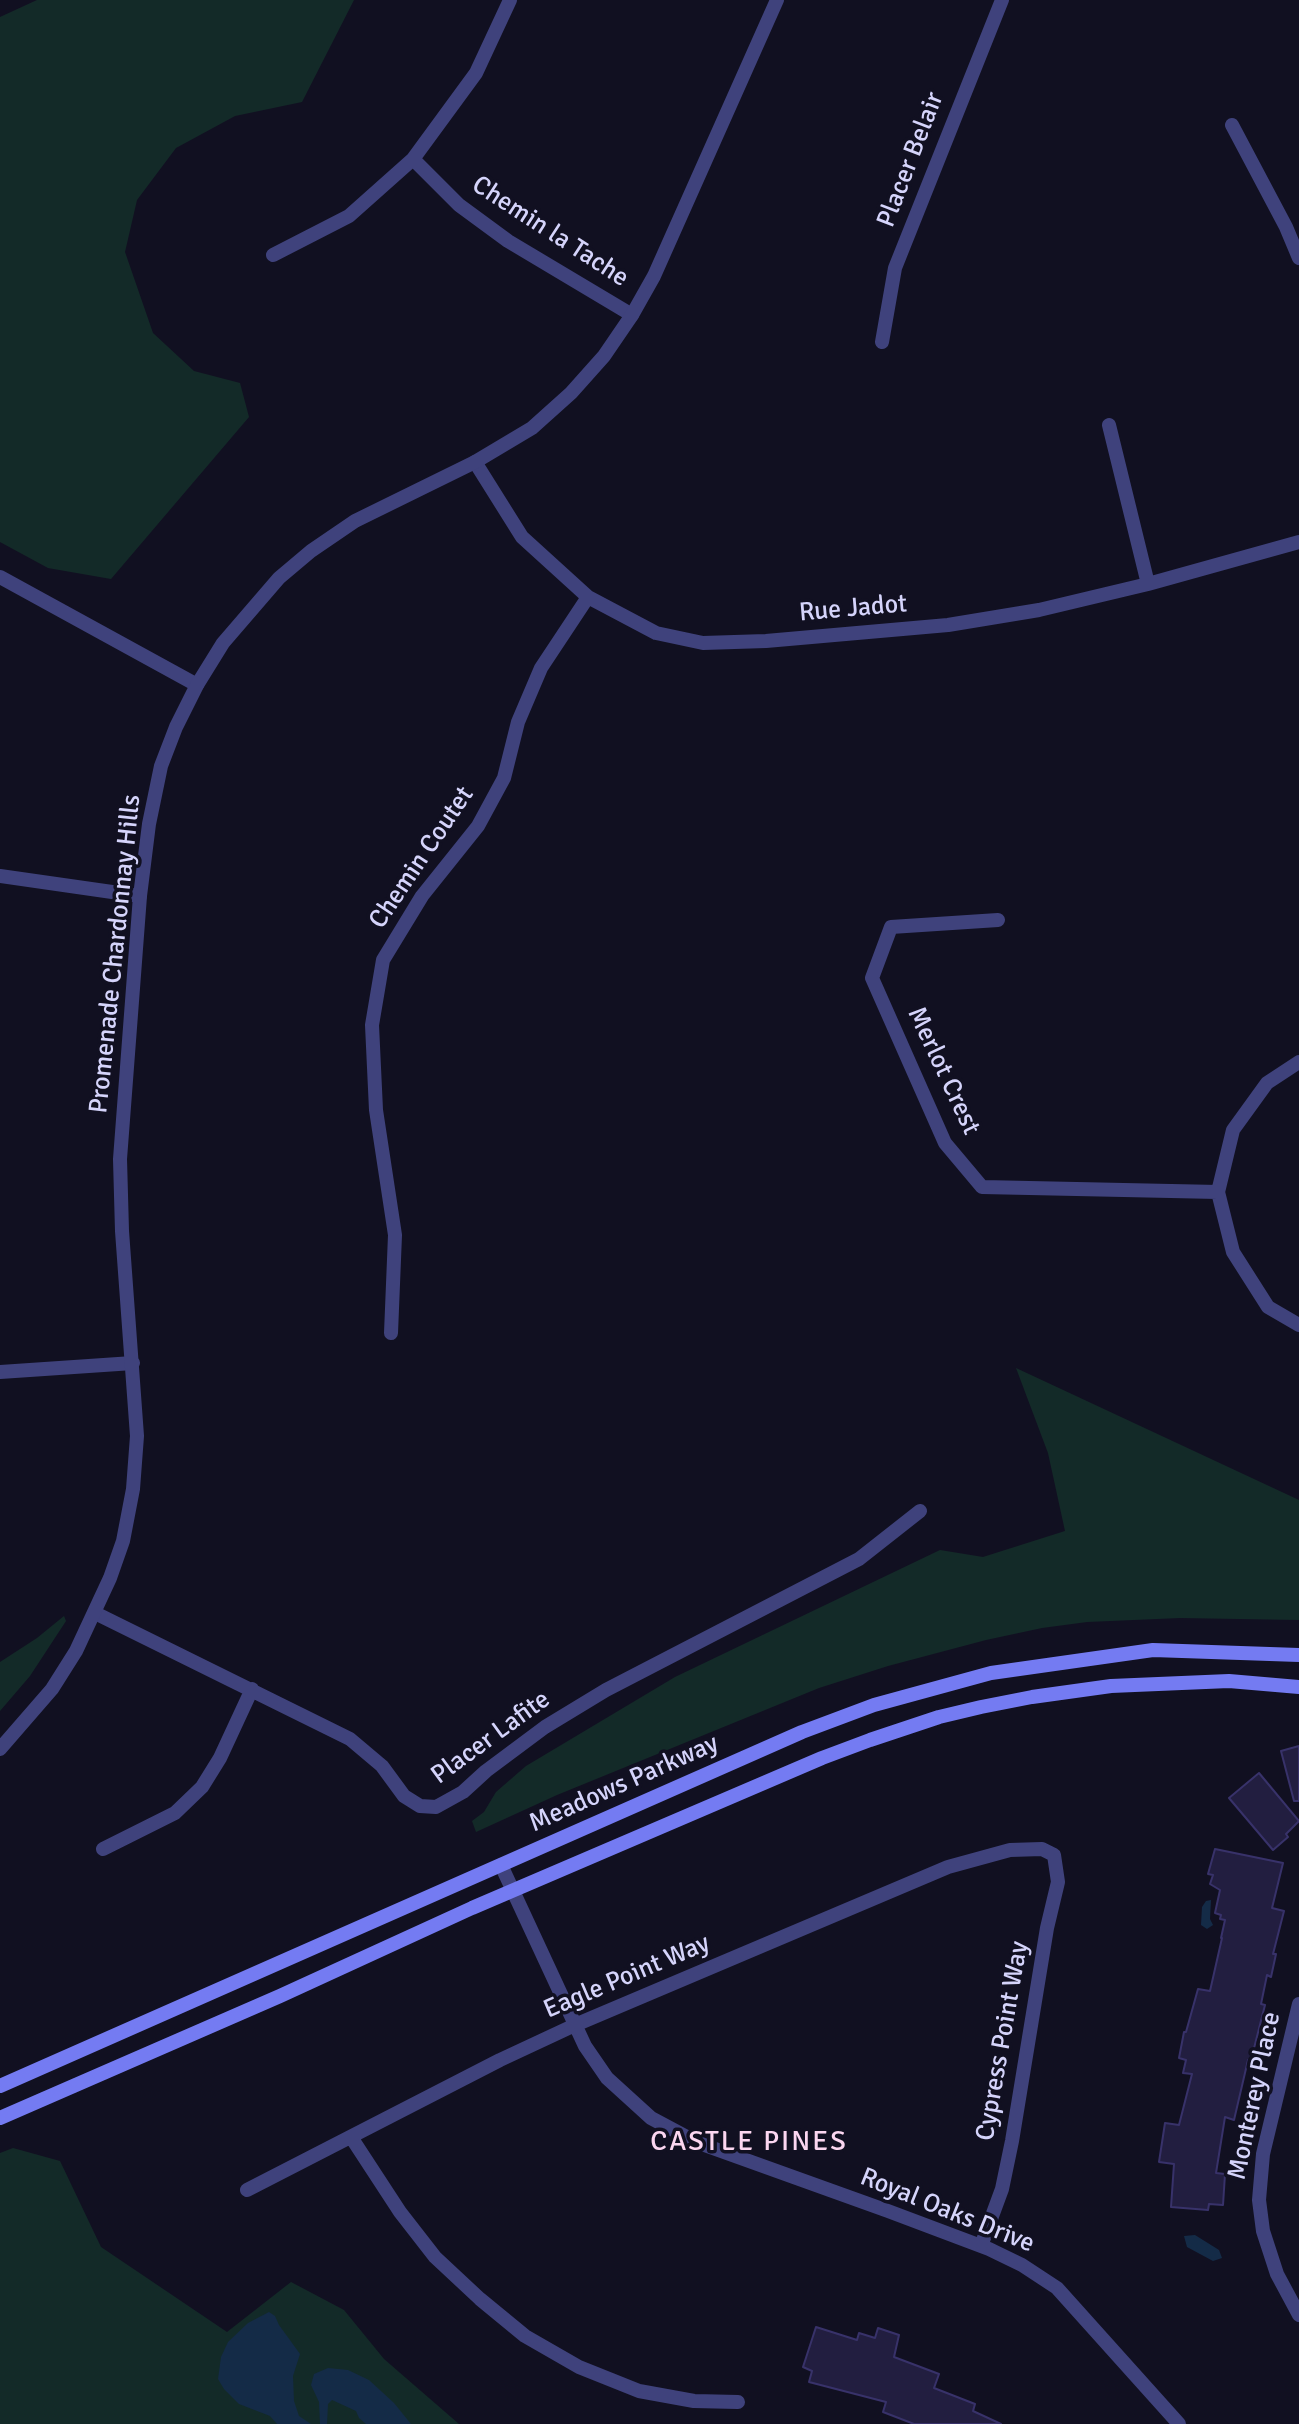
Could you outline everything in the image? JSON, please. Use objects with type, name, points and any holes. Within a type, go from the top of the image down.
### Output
[{"type":"main road","name":"Meadows Parkway","points":[[0,2086],[802,1732],[874,1705],[952,1682],[1016,1668],[1153,1650],[1299,1655]]},
{"type":"main road","name":"Meadows Parkway","points":[[1,2114],[280,1996],[513,1891],[822,1758],[939,1717],[1032,1697],[1111,1686],[1229,1681],[1299,1687]]},
{"type":"street","points":[[273,255],[349,216],[413,159],[476,73],[510,0]]},
{"type":"street","name":"Promenade Chardonnay Hills","points":[[0,1749],[52,1689],[95,1613],[123,1541],[133,1489],[136,1436],[122,1231],[120,1159],[140,896],[149,824],[161,766],[176,727],[197,685],[223,643],[279,578],[311,551],[355,521],[475,462],[531,428],[571,393],[604,356],[632,315],[653,276],[777,0]]},
{"type":"street","name":"Placer Belair","points":[[882,342],[895,268],[1002,0]]},
{"type":"street","points":[[1232,125],[1286,227],[1299,258]]},
{"type":"street","name":"Chemin la Tache","points":[[413,159],[459,205],[508,241],[632,315]]},
{"type":"street","points":[[1109,425],[1148,584]]},
{"type":"street","name":"Rue Jadot","points":[[475,462],[522,537],[588,597],[656,633],[704,643],[766,641],[948,625],[1040,610],[1148,584],[1299,542]]},
{"type":"street","points":[[0,577],[197,685]]},
{"type":"street","name":"Chemin Coutet","points":[[391,1333],[395,1235],[376,1110],[372,1025],[383,960],[422,896],[478,826],[503,778],[518,722],[541,668],[588,597]]},
{"type":"street","points":[[0,876],[140,896]]},
{"type":"street","name":"Merlot Crest","points":[[998,920],[891,927],[872,978],[945,1143],[982,1187],[1218,1192]]},
{"type":"street","points":[[1299,1062],[1267,1083],[1233,1130],[1218,1192],[1233,1252],[1268,1307],[1299,1325]]},
{"type":"street","points":[[0,1372],[133,1363]]},
{"type":"street","name":"Placer Lafite","points":[[95,1613],[350,1739],[383,1766],[404,1796],[420,1806],[436,1807],[463,1792],[486,1771],[545,1727],[606,1690],[859,1559],[920,1511]]},
{"type":"street","points":[[103,1849],[175,1813],[202,1787],[220,1758],[252,1689]]},
{"type":"street","name":"Eagle Point Way","points":[[247,2190],[500,2060],[575,2025],[948,1867],[1010,1850],[1042,1849]]},
{"type":"street","name":"Cypress Point Way","points":[[981,2246],[1002,2189],[1047,1928],[1058,1882],[1054,1855],[1042,1849]]},
{"type":"street","name":"Royal Oaks Drive","points":[[501,1865],[585,2046],[607,2078],[651,2118],[696,2142],[981,2246],[1022,2264],[1057,2288],[1178,2424]]},
{"type":"street","name":"Monterey Place","points":[[1299,2004],[1263,2154],[1259,2200],[1263,2231],[1276,2274],[1299,2315]]},
{"type":"street","points":[[351,2137],[400,2212],[435,2256],[480,2300],[525,2336],[579,2367],[639,2391],[694,2401],[738,2402]]},
{"type":"green space","points":[[37,0],[354,0],[302,102],[235,116],[176,148],[137,200],[125,252],[153,333],[194,371],[240,383],[249,417],[111,579],[48,568],[0,542],[0,17]]},
{"type":"green space","points":[[1016,1368],[1299,1500],[1299,1620],[1180,1618],[1087,1622],[986,1640],[819,1688],[557,1795],[476,1832],[472,1821],[484,1812],[496,1792],[526,1766],[675,1677],[940,1550],[983,1557],[1065,1531],[1048,1453]]},
{"type":"green space","points":[[64,1616],[66,1621],[30,1676],[0,1711],[0,1662],[37,1638]]},
{"type":"green space","points":[[13,2148],[60,2161],[101,2247],[227,2332],[291,2282],[344,2310],[384,2359],[459,2424],[0,2424],[0,2153]]},
{"type":"water","points":[[1211,1900],[1210,1919],[1213,1925],[1207,1929],[1201,1925],[1202,1907],[1206,1901]]},
{"type":"water","points":[[1195,2235],[1219,2250],[1222,2258],[1213,2261],[1187,2247],[1184,2236]]},
{"type":"water","points":[[269,2312],[275,2316],[300,2354],[293,2376],[294,2401],[299,2416],[311,2424],[277,2424],[270,2416],[239,2404],[218,2379],[221,2357],[228,2342],[248,2323]]},
{"type":"water","points":[[328,2368],[348,2370],[369,2380],[394,2403],[411,2424],[366,2424],[356,2411],[332,2400],[328,2404],[327,2424],[320,2424],[319,2402],[311,2385],[314,2374]]},
{"type":"building","points":[[1299,1746],[1299,1801],[1294,1801],[1281,1751]]},
{"type":"building","points":[[1259,1773],[1299,1821],[1286,1834],[1288,1837],[1273,1850],[1229,1798]]},
{"type":"building","points":[[1215,1849],[1283,1863],[1272,1908],[1284,1911],[1273,1954],[1276,1954],[1271,1977],[1267,1975],[1261,2004],[1265,2005],[1234,2120],[1225,2117],[1216,2173],[1225,2174],[1223,2205],[1209,2204],[1208,2210],[1171,2207],[1174,2164],[1159,2162],[1165,2123],[1179,2125],[1192,2074],[1183,2073],[1186,2060],[1179,2058],[1184,2032],[1198,1989],[1210,1991],[1222,1938],[1225,1920],[1215,1913],[1220,1890],[1210,1884],[1213,1875],[1208,1874]]},
{"type":"building","points":[[816,2327],[857,2340],[859,2333],[875,2338],[878,2328],[899,2335],[894,2357],[939,2374],[934,2388],[975,2404],[973,2411],[1001,2424],[914,2424],[883,2412],[886,2402],[809,2382],[812,2371],[803,2367]]},
{"type":"district","name":"CASTLE PINES","points":[[749,2143]]}]
